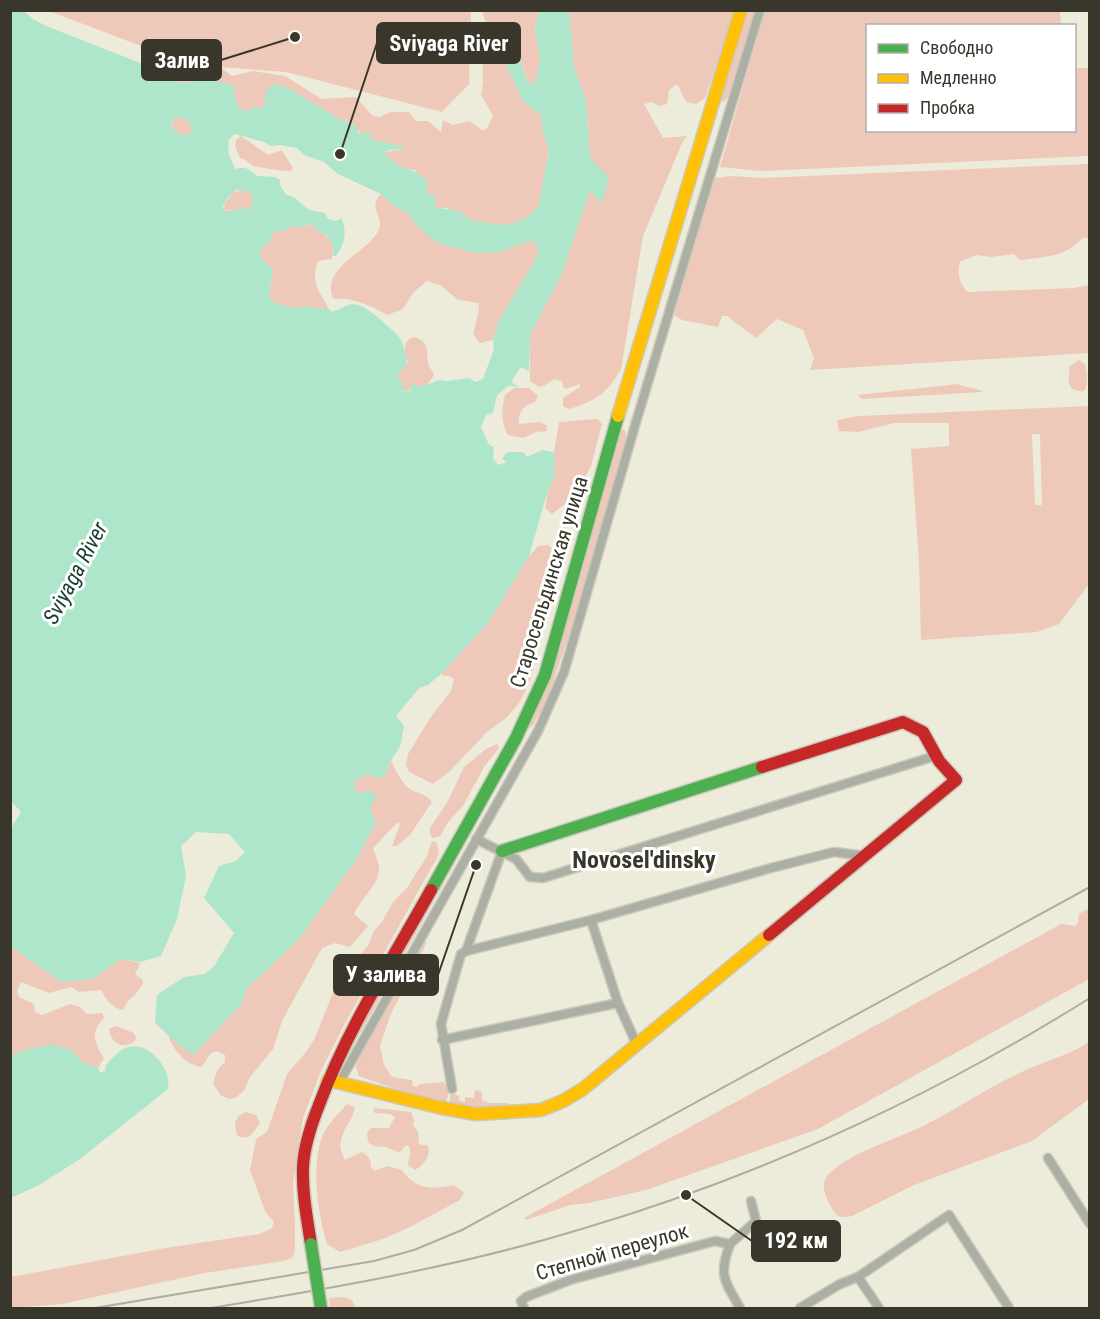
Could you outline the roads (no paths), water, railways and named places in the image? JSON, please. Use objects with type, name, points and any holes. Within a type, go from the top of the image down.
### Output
[{"type":"main road","name":"Старосельдинская улица","points":[[321,1308],[304,1200],[303,1166],[307,1137],[358,1020],[516,738],[545,675],[617,419],[741,10]]},
{"type":"main road","points":[[333,1081],[476,1114],[541,1110],[563,1101],[583,1089],[637,1045],[956,780],[935,756],[926,733],[915,725],[903,722],[502,851]]},
{"type":"street","points":[[333,1081],[538,731],[564,672],[639,411],[760,10]]},
{"type":"street","points":[[516,738],[530,745]]},
{"type":"street","points":[[476,839],[516,860],[530,877],[543,878],[935,756]]},
{"type":"street","points":[[466,951],[502,851]]},
{"type":"street","points":[[452,1089],[441,1024],[461,954],[466,951],[591,920],[834,852],[865,856]]},
{"type":"street","points":[[591,920],[618,1003],[637,1045]]},
{"type":"street","points":[[442,1040],[618,1003]]},
{"type":"street","points":[[1048,1158],[1089,1224]]},
{"type":"street","points":[[741,1308],[726,1284],[723,1263],[730,1244],[756,1221],[751,1201]]},
{"type":"street","points":[[800,1308],[840,1284],[858,1277],[949,1215],[1009,1308]]},
{"type":"street","name":"Степной переулок","points":[[522,1305],[526,1297],[570,1280],[715,1241],[730,1244]]},
{"type":"street","points":[[858,1277],[879,1308]]},
{"type":"water","points":[[11,10],[23,11],[46,26],[148,66],[179,83],[208,79],[232,85],[236,91],[234,96],[239,109],[248,111],[253,108],[262,108],[266,103],[264,96],[270,87],[276,84],[293,91],[343,121],[352,123],[357,127],[358,133],[368,133],[373,140],[405,147],[385,152],[394,162],[418,173],[428,182],[426,189],[428,194],[434,195],[437,199],[434,204],[439,208],[459,211],[472,221],[507,225],[524,219],[538,207],[549,151],[542,128],[541,115],[524,102],[507,67],[511,43],[510,26],[520,36],[519,51],[528,82],[536,84],[540,60],[535,28],[539,11],[569,11],[574,67],[586,101],[590,158],[609,178],[601,204],[590,190],[562,273],[530,335],[529,371],[521,367],[511,382],[519,387],[508,386],[497,395],[493,413],[486,415],[481,427],[489,445],[494,447],[493,458],[498,465],[507,462],[502,459],[507,452],[523,452],[527,457],[542,450],[554,452],[555,475],[548,490],[529,556],[488,623],[441,674],[428,685],[419,688],[396,716],[404,726],[400,747],[391,760],[384,777],[375,778],[369,773],[354,781],[356,793],[371,790],[376,797],[370,809],[376,822],[354,863],[298,940],[247,988],[241,1004],[193,1055],[155,1023],[157,995],[184,977],[205,974],[215,965],[234,933],[204,898],[219,866],[236,861],[245,852],[229,834],[196,832],[181,846],[186,876],[177,919],[161,956],[140,962],[121,959],[92,979],[61,982],[11,948],[11,828],[21,812],[10,800]],"holes":[[[176,118],[188,121],[192,129],[189,135],[183,135],[175,130],[171,122]],[[235,134],[271,146],[297,148],[304,155],[324,162],[338,174],[381,194],[393,205],[407,213],[423,232],[440,244],[475,253],[498,252],[531,241],[538,245],[538,255],[499,321],[493,340],[494,349],[483,379],[475,382],[469,378],[440,380],[419,387],[413,383],[410,391],[404,392],[402,381],[397,376],[407,364],[402,343],[391,329],[368,310],[354,304],[332,312],[328,308],[319,309],[307,306],[292,308],[274,303],[269,296],[272,268],[261,258],[259,250],[268,244],[274,231],[284,231],[290,226],[302,227],[308,224],[314,226],[325,234],[333,245],[333,256],[336,256],[344,238],[343,223],[341,218],[336,221],[328,219],[325,213],[309,209],[295,198],[286,195],[280,185],[280,180],[275,177],[257,176],[246,169],[235,169],[228,152],[229,139]],[[235,191],[250,192],[253,205],[245,210],[242,208],[225,211],[223,207],[228,197]]]},
{"type":"water","points":[[52,1044],[73,1051],[82,1062],[98,1068],[100,1073],[105,1071],[106,1065],[121,1050],[132,1046],[140,1047],[156,1056],[162,1064],[168,1080],[168,1089],[80,1159],[39,1185],[11,1198],[11,1056]]},
{"type":"railway","points":[[95,1308],[374,1261],[414,1250],[462,1230],[1090,887]]},
{"type":"railway","points":[[211,1308],[440,1266],[530,1244],[643,1210],[775,1160],[904,1102],[1029,1035],[1090,998]]},
{"type":"place","name":"Залив","points":[[295,37]]},
{"type":"place","name":"Sviyaga River","points":[[340,154]]},
{"type":"place","name":"У залива","points":[[476,865]]},
{"type":"place","name":"192 км","points":[[686,1195]]},
{"type":"district","name":"Novosel'dinsky","points":[[644,860]]}]
